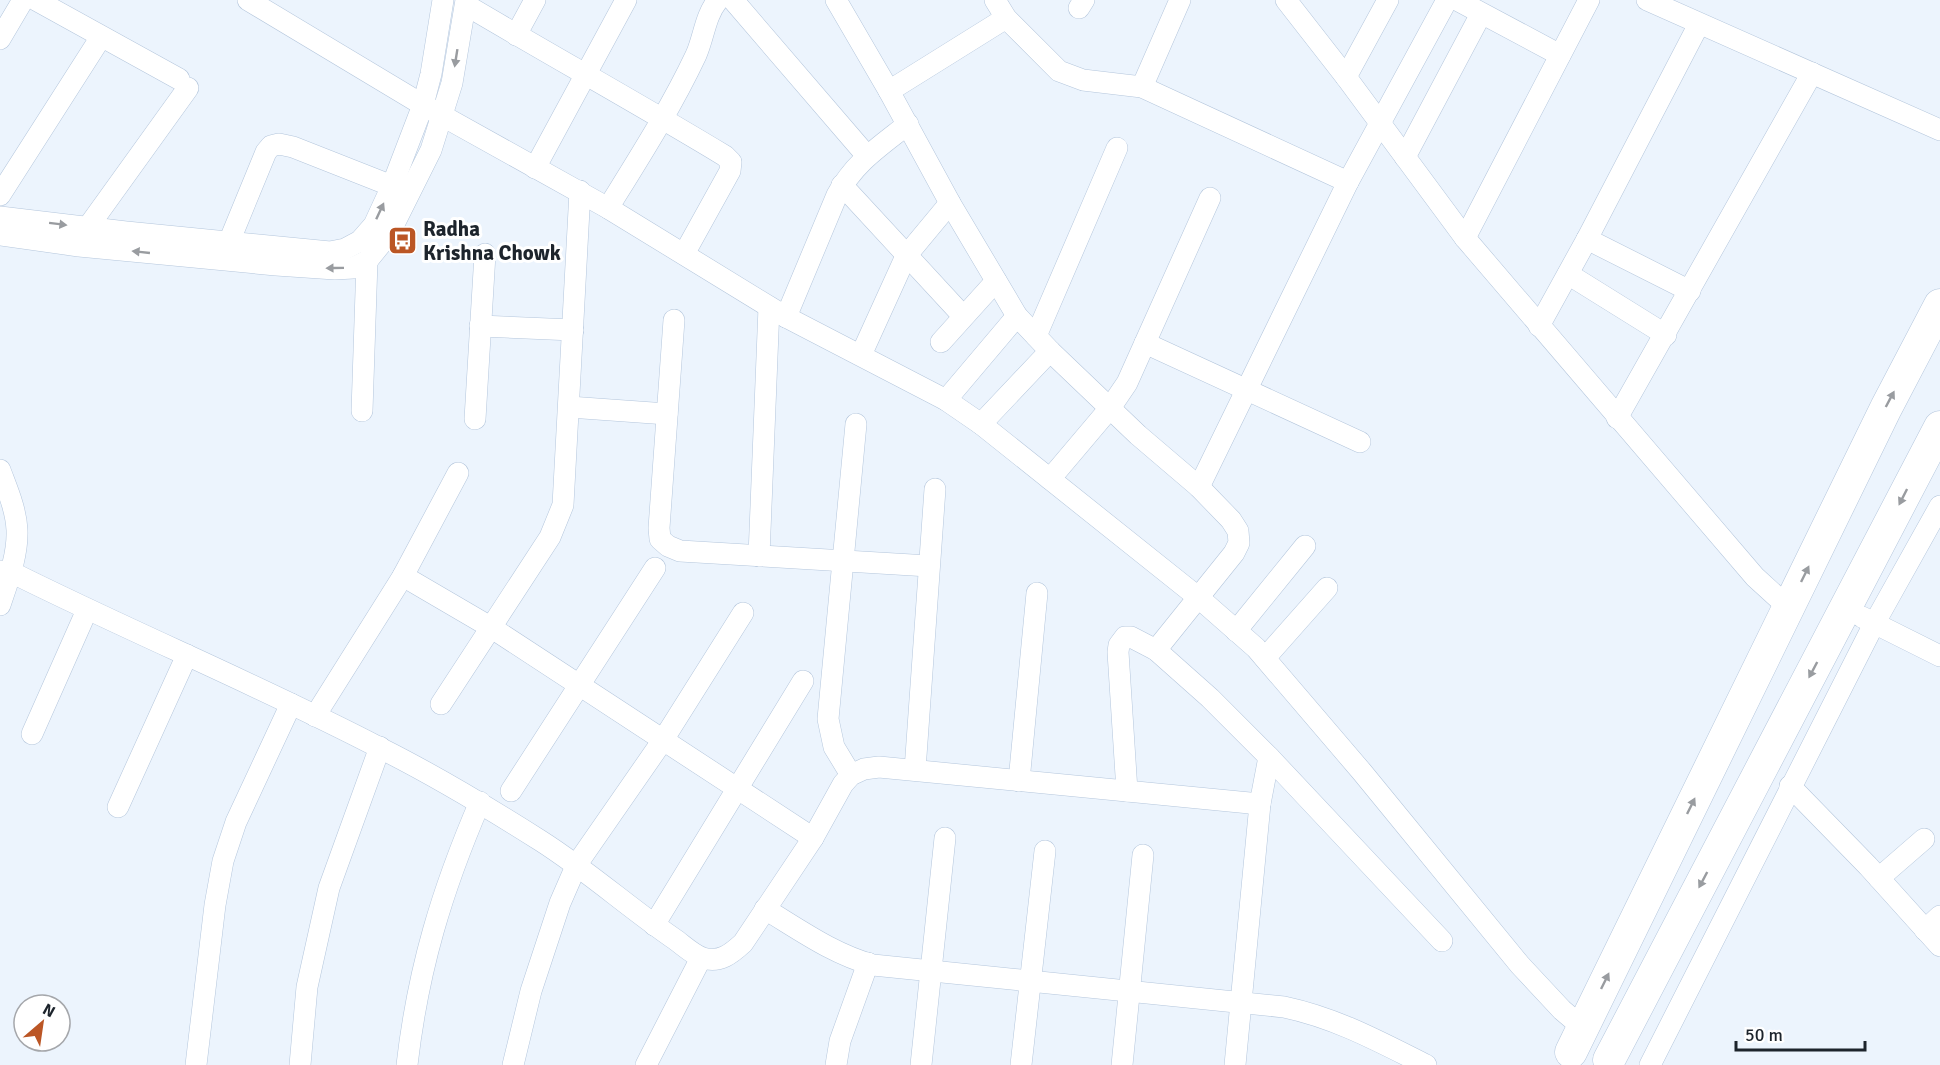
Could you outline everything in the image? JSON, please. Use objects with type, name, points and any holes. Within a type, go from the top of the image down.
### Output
[{"type":"highway","points":[[1940,305],[1886,408],[1570,1048],[1587,1048],[1603,1054],[1610,1063],[1845,609],[1930,468],[1940,427]]},
{"type":"street","points":[[0,39],[23,0]]},
{"type":"street","points":[[36,0],[183,84],[88,227]]},
{"type":"street","points":[[248,0],[423,105],[608,207],[778,312],[946,400],[981,424],[1199,598],[1265,658],[1377,790],[1520,965],[1562,1010],[1570,1048]]},
{"type":"street","points":[[0,217],[330,252],[345,249],[360,242],[374,225],[392,186],[423,105],[431,74],[443,0]]},
{"type":"street","points":[[516,34],[535,0]]},
{"type":"street","points":[[536,168],[626,0]]},
{"type":"street","points":[[608,207],[663,118],[696,55],[703,38],[706,21],[718,0]]},
{"type":"street","points":[[733,0],[867,156]]},
{"type":"street","points":[[836,0],[889,90],[950,203],[1017,316],[1138,435],[1199,487],[1231,520],[1238,531],[1239,543],[1234,553],[1156,650]]},
{"type":"street","points":[[995,0],[1006,18],[1059,71],[1083,80],[1143,87],[1348,182]]},
{"type":"street","points":[[1143,87],[1180,0]]},
{"type":"street","points":[[1346,77],[1388,0]]},
{"type":"street","points":[[1199,487],[1348,182],[1446,0]]},
{"type":"street","points":[[1457,0],[1560,55]]},
{"type":"street","points":[[1465,238],[1589,0]]},
{"type":"street","points":[[1647,0],[1940,130]]},
{"type":"street","points":[[0,235],[79,246],[299,267],[353,268],[367,261],[389,234],[431,150],[452,83],[466,2],[587,76],[663,118],[731,162],[730,171],[684,254]]},
{"type":"street","points":[[1291,2],[1465,238],[1755,577],[1789,608]]},
{"type":"street","points":[[1405,158],[1481,14]]},
{"type":"street","points":[[889,90],[1006,18]]},
{"type":"street","points":[[1539,326],[1699,24]]},
{"type":"street","points":[[0,195],[101,37]]},
{"type":"street","points":[[1617,418],[1666,335],[1812,73]]},
{"type":"street","points":[[759,556],[778,312],[842,185],[852,170],[908,124]]},
{"type":"street","points":[[229,242],[266,152],[271,146],[279,144],[293,147],[392,186]]},
{"type":"street","points":[[981,424],[1043,344],[1117,148]]},
{"type":"street","points":[[842,185],[963,316]]},
{"type":"street","points":[[441,704],[550,537],[558,519],[564,493],[580,191]]},
{"type":"street","points":[[1050,479],[1110,408],[1127,383],[1210,198]]},
{"type":"street","points":[[861,355],[906,256],[950,203]]},
{"type":"street","points":[[1587,239],[1690,291]]},
{"type":"street","points":[[475,419],[484,254]]},
{"type":"street","points":[[362,411],[367,261]]},
{"type":"street","points":[[1568,274],[1666,335]]},
{"type":"street","points":[[941,342],[996,281]]},
{"type":"street","points":[[946,400],[1017,316]]},
{"type":"street","points":[[674,320],[660,539],[668,546],[680,550],[929,566]]},
{"type":"street","points":[[480,326],[573,330]]},
{"type":"street","points":[[1145,343],[1360,442]]},
{"type":"street","points":[[569,406],[667,414]]},
{"type":"street","points":[[851,775],[834,747],[828,719],[845,560],[856,424]]},
{"type":"street","points":[[0,470],[13,507],[17,530],[5,572],[0,604]]},
{"type":"street","points":[[315,716],[403,576],[459,473]]},
{"type":"street","points":[[915,770],[934,489]]},
{"type":"street","points":[[1650,1065],[1874,624],[1940,506]]},
{"type":"street","points":[[1236,631],[1305,546]]},
{"type":"street","points":[[511,791],[655,568]]},
{"type":"street","points":[[5,572],[186,654],[380,747],[480,802],[576,864],[654,925],[701,958],[718,960],[731,954],[743,943],[813,838],[843,784],[851,775],[864,769],[879,767],[915,770],[1260,804]]},
{"type":"street","points":[[403,576],[492,628],[813,838]]},
{"type":"street","points":[[1265,658],[1327,588]]},
{"type":"street","points":[[1019,781],[1037,593]]},
{"type":"street","points":[[1845,609],[1940,656]]},
{"type":"street","points":[[32,734],[87,610]]},
{"type":"street","points":[[513,1065],[531,991],[560,903],[576,864],[663,740],[743,614]]},
{"type":"street","points":[[1126,791],[1119,645],[1125,637],[1131,637],[1156,650],[1210,698],[1269,757],[1442,941]]},
{"type":"street","points":[[118,807],[186,654]]},
{"type":"street","points":[[654,925],[803,681]]},
{"type":"street","points":[[196,1065],[215,905],[223,861],[236,822],[291,704]]},
{"type":"street","points":[[300,1065],[307,987],[329,888],[380,747]]},
{"type":"street","points":[[1234,1065],[1260,804],[1269,757]]},
{"type":"street","points":[[1790,786],[1879,878],[1933,923],[1940,946]]},
{"type":"street","points":[[407,1065],[413,1017],[423,968],[456,858],[480,802]]},
{"type":"street","points":[[921,1065],[945,838]]},
{"type":"street","points":[[1879,878],[1924,839]]},
{"type":"street","points":[[1021,1065],[1045,851]]},
{"type":"street","points":[[1122,1065],[1143,855]]},
{"type":"street","points":[[765,909],[833,950],[852,959],[868,963],[932,972],[1240,1002],[1310,1013],[1345,1025],[1390,1056],[1426,1065]]},
{"type":"street","points":[[646,1065],[701,958]]},
{"type":"street","points":[[836,1065],[840,1041],[868,963]]},
{"type":"place","name":"Radha Krishna Chowk","points":[[402,241]]}]
